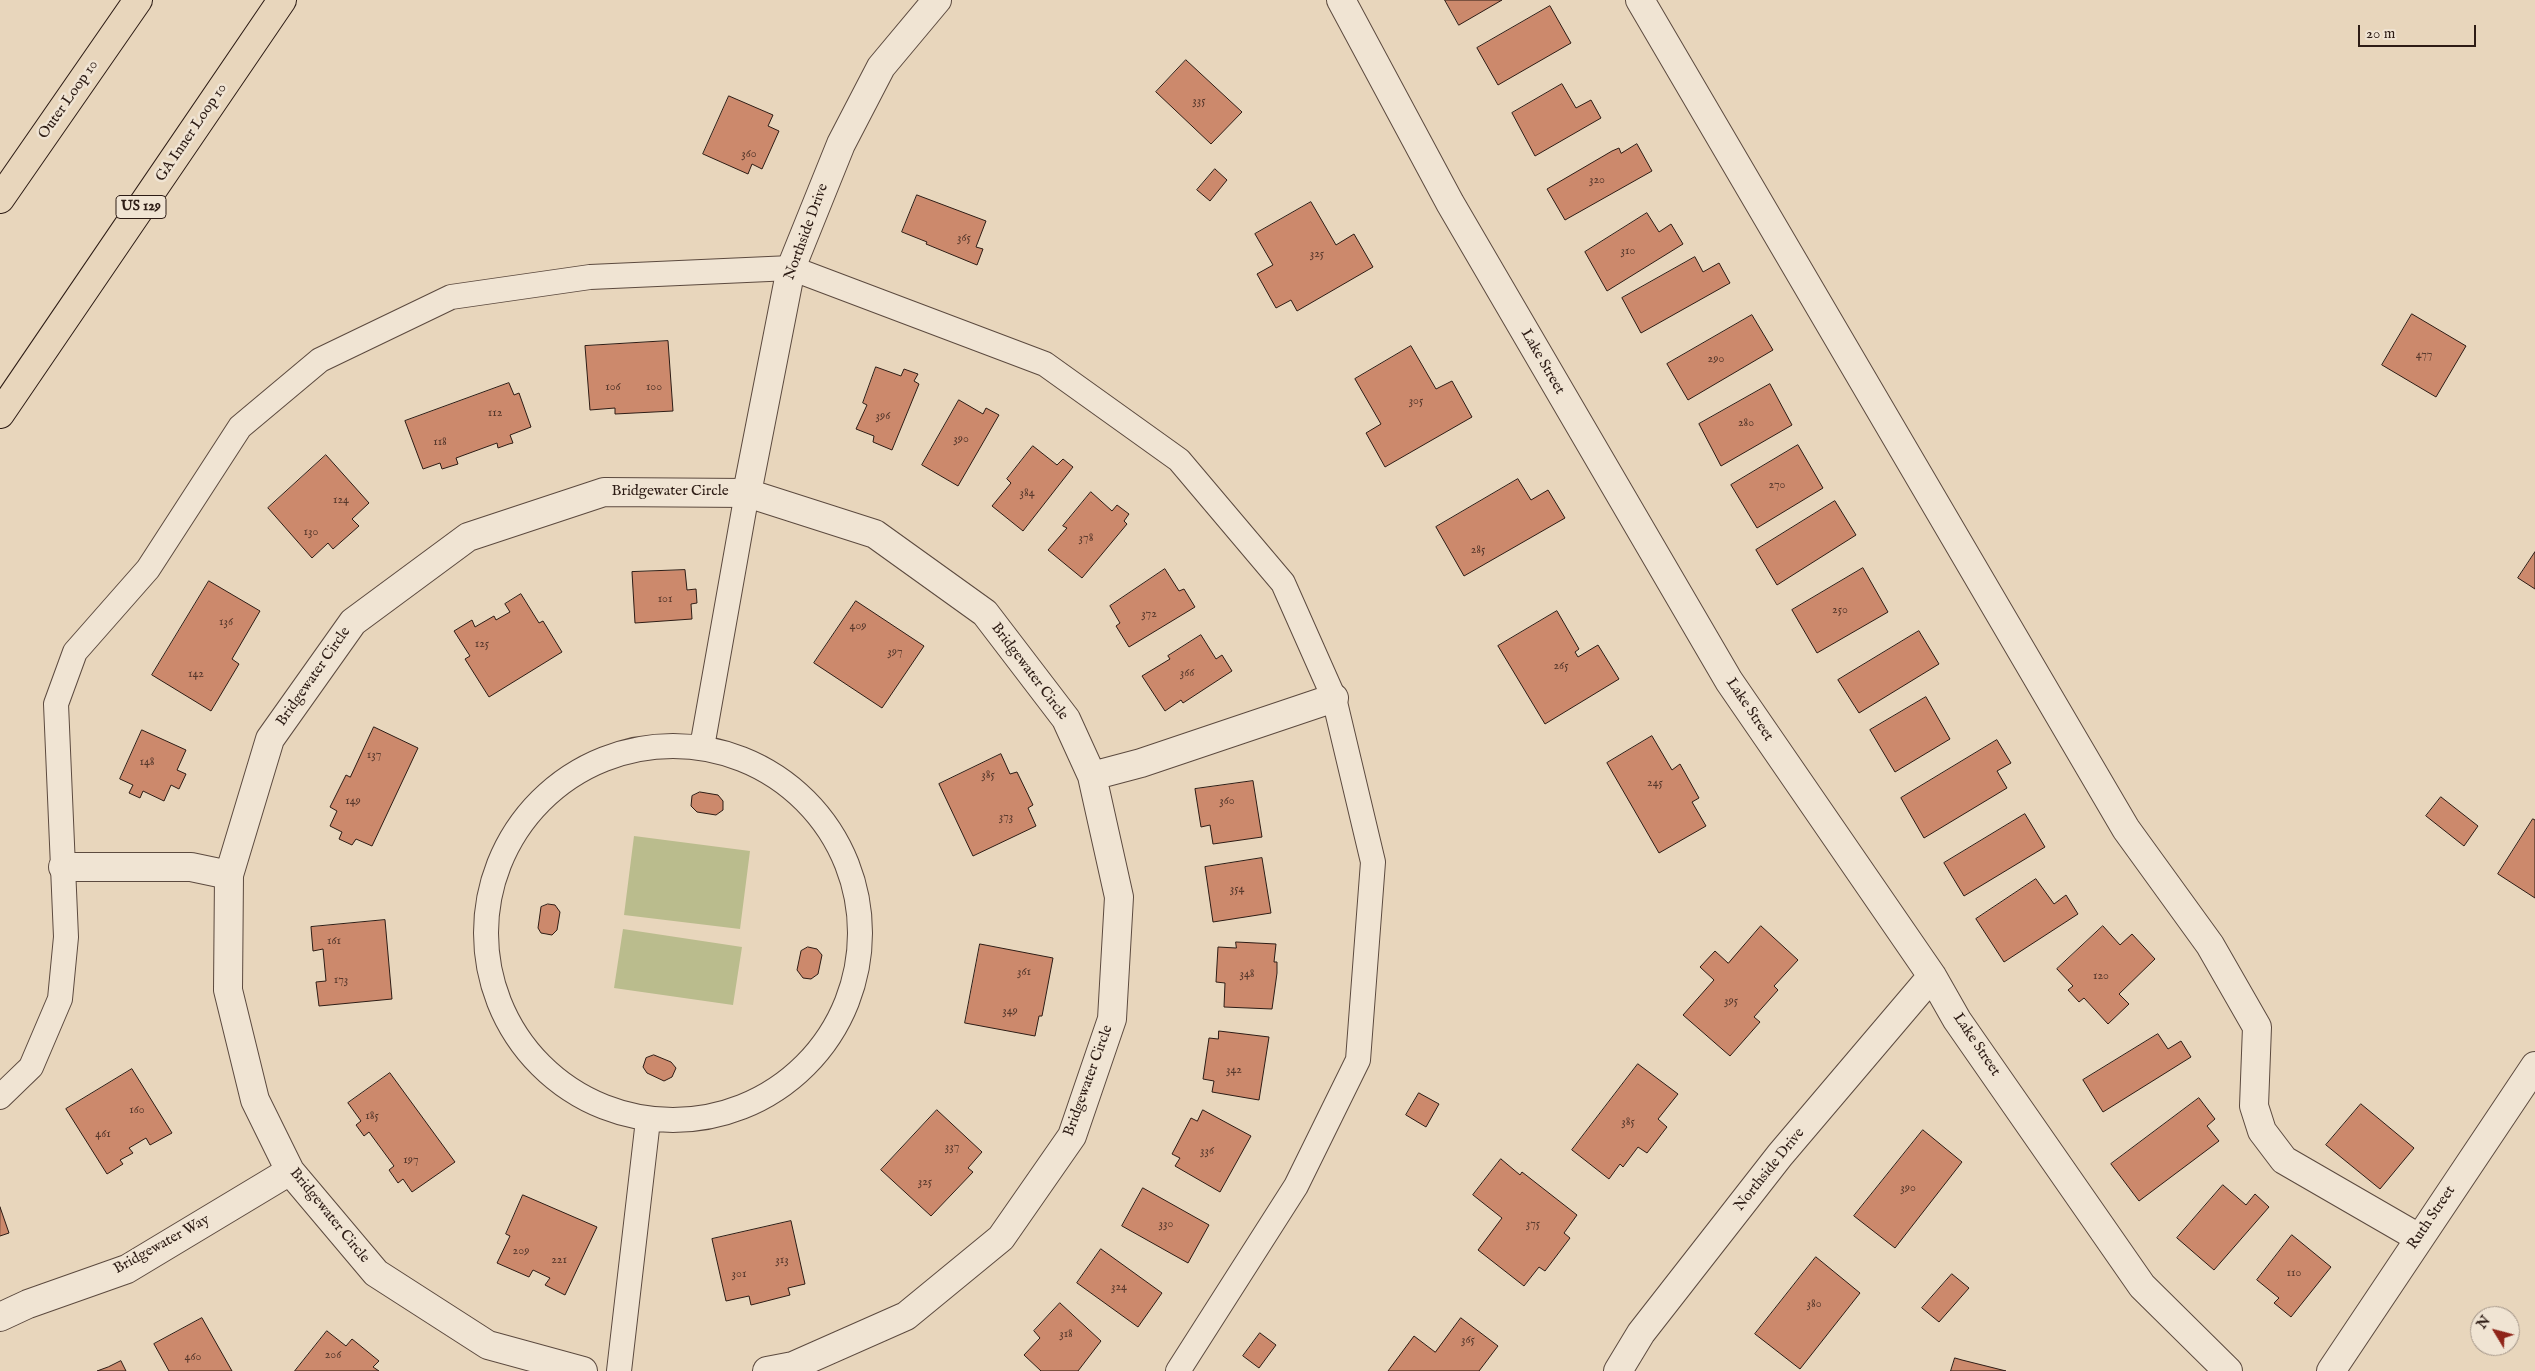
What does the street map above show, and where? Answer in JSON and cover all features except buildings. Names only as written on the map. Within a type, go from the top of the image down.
[{"type":"highway","name":"Outer Loop 10","points":[[0,199],[138,0]]},
{"type":"highway","name":"GA Inner Loop 10","points":[[0,414],[282,0]]},
{"type":"street","name":"Northside Drive","points":[[747,492],[791,268],[841,144],[881,67],[937,0]]},
{"type":"street","name":"Lake Street","points":[[1341,0],[1450,203],[1728,681],[1932,976],[1957,1020],[2142,1286],[2228,1371]]},
{"type":"street","points":[[1640,0],[2126,829],[2210,945],[2257,1027],[2254,1106],[2262,1130],[2284,1160],[2419,1238]]},
{"type":"street","name":"Bridgewater Circle","points":[[583,1371],[488,1345],[376,1273],[290,1171],[255,1100],[228,990],[229,875],[270,739],[353,622],[468,537],[604,492],[747,492],[875,534],[985,613],[1066,719],[1092,776],[1118,897],[1112,1020],[1072,1136],[1001,1238],[906,1316],[794,1369],[767,1371]]},
{"type":"street","points":[[1092,776],[1141,763],[1334,698]]},
{"type":"street","points":[[63,867],[191,867],[229,875]]},
{"type":"street","name":"Northside Drive","points":[[1618,1371],[1641,1333],[1780,1155],[1932,976]]},
{"type":"street","name":"Ruth Street","points":[[2331,1371],[2535,1066]]},
{"type":"street","name":"Bridgewater Way","points":[[0,1317],[28,1304],[128,1269],[290,1171]]},
{"type":"lane","points":[[0,1097],[31,1067],[60,999],[66,937],[56,704],[75,652],[148,570],[240,427],[320,360],[451,297],[590,277],[791,268],[1045,364],[1179,460],[1283,583],[1334,698],[1373,862],[1358,1060],[1296,1186],[1178,1371]]},
{"type":"lane","points":[[702,747],[747,492]]},
{"type":"lane","points":[[643,747],[702,747],[764,767],[815,808],[849,863],[861,927],[855,973],[852,991],[822,1049],[773,1092],[713,1117],[648,1120],[591,1103],[543,1069],[519,1038],[507,1022],[488,966],[487,907],[505,850],[539,802],[587,766],[643,747]]},
{"type":"lane","points":[[619,1371],[648,1120]]},
{"type":"green space","points":[[634,836],[750,851],[740,929],[624,915]]},
{"type":"green space","points":[[623,929],[742,947],[733,1005],[614,988]]}]
